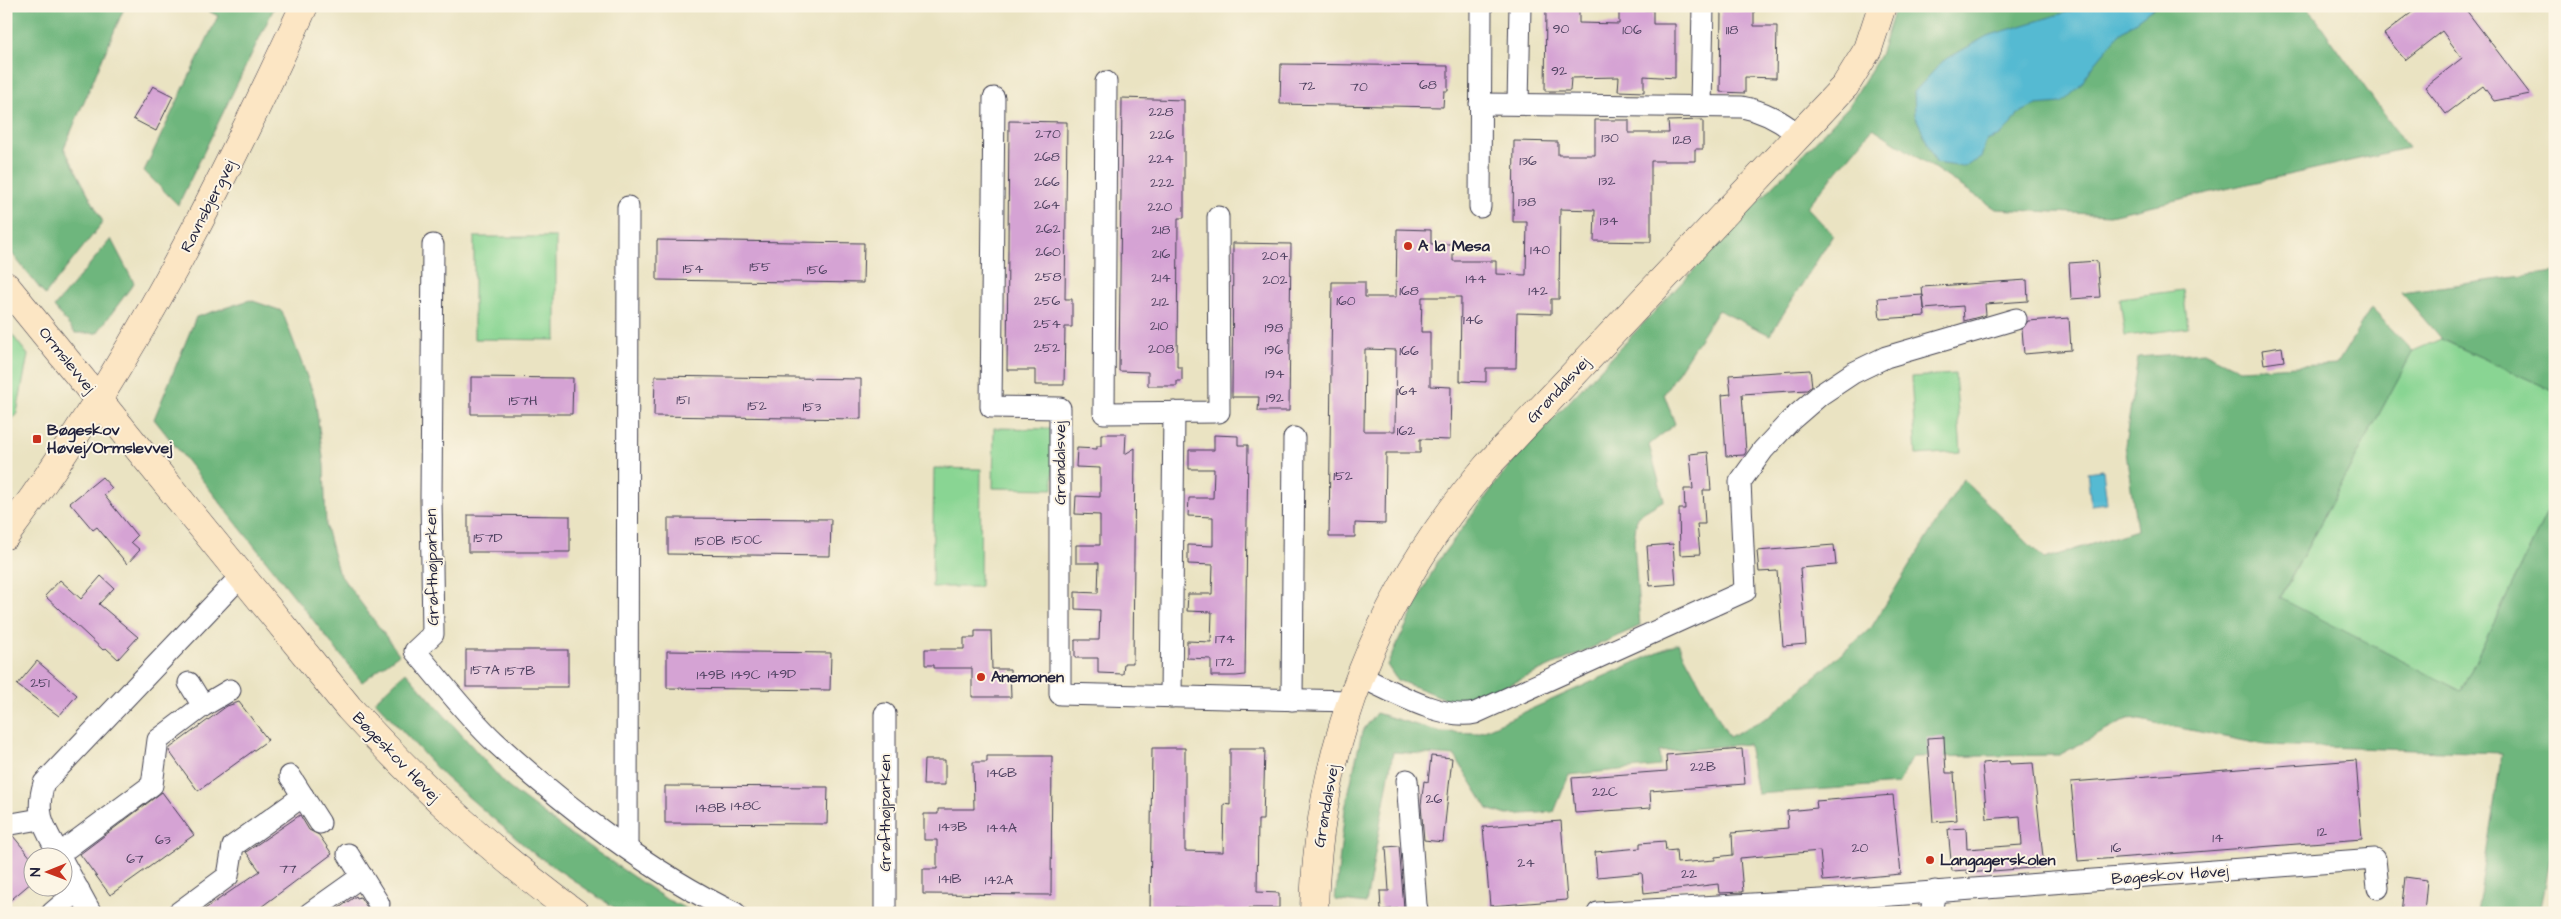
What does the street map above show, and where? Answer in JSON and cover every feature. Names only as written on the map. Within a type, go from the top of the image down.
[{"type":"street","name":"Ravnsbjergvej","points":[[99,399],[143,327],[207,209],[304,6]]},
{"type":"street","points":[[1480,207],[1481,6]]},
{"type":"street","points":[[1518,104],[1520,6]]},
{"type":"street","points":[[1701,106],[1703,6]]},
{"type":"street","name":"Grøndalsvej","points":[[1314,913],[1323,814],[1330,775],[1355,688],[1398,593],[1430,541],[1464,493],[1515,436],[1845,86],[1868,49],[1882,6]]},
{"type":"street","points":[[1106,82],[1104,412],[1219,412],[1218,217]]},
{"type":"street","name":"Grøndalsvej","points":[[994,98],[991,407],[1060,408],[1060,694],[1292,700],[1355,688],[1445,714],[1465,716],[1475,713],[1745,591],[1740,482],[1763,450],[1790,421],[1820,395],[1852,373],[1886,357],[2016,319]]},
{"type":"street","points":[[1480,104],[1701,106],[1757,110],[1798,135]]},
{"type":"street","points":[[627,847],[628,207]]},
{"type":"street","name":"Grøfthøjparken","points":[[433,245],[431,499],[433,634],[415,651],[494,742],[564,800],[627,847],[701,896],[736,913]]},
{"type":"street","name":"Ormslevvej","points":[[6,286],[99,399],[68,449],[6,535]]},
{"type":"street","name":"Bøgeskov Høvej","points":[[99,399],[349,708],[396,760],[493,851],[575,913]]},
{"type":"street","points":[[1171,697],[1174,412]]},
{"type":"street","points":[[1292,700],[1294,438]]},
{"type":"street","points":[[55,846],[40,819],[39,800],[44,783],[241,576]]},
{"type":"street","points":[[189,683],[203,706]]},
{"type":"street","points":[[72,848],[152,785],[158,740],[203,706],[230,690]]},
{"type":"street","name":"Grøfthøjparken","points":[[885,714],[885,913]]},
{"type":"street","points":[[290,776],[320,823]]},
{"type":"street","points":[[1407,780],[1418,913]]},
{"type":"street","points":[[178,913],[228,876],[234,846],[303,796]]},
{"type":"street","points":[[6,825],[40,819]]},
{"type":"street","points":[[348,854],[379,904]]},
{"type":"street","name":"Bøgeskov Høvej","points":[[1598,913],[2375,859],[2378,888]]},
{"type":"street","points":[[310,913],[362,876]]},
{"type":"street","points":[[72,877],[91,913]]},
{"type":"street","points":[[52,913],[79,890]]},
{"type":"street","points":[[1932,913],[1935,891]]},
{"type":"green space","points":[[6,6],[125,6],[64,148],[103,222],[45,295],[6,246]]},
{"type":"green space","points":[[199,6],[275,6],[178,205],[144,171],[218,16]]},
{"type":"green space","points":[[1896,6],[2307,6],[2408,148],[2110,215],[1996,209],[1873,128],[1807,207],[1833,235],[1770,335],[1718,310],[1664,394],[1675,424],[1649,445],[1664,500],[1637,516],[1634,541],[1640,626],[1482,697],[1454,702],[1397,680],[1387,665],[1437,562],[1512,462],[1849,106],[1880,55]]},
{"type":"green space","points":[[474,237],[556,237],[556,340],[474,339]]},
{"type":"green space","points":[[111,239],[134,283],[97,333],[75,333],[54,307]]},
{"type":"green space","points":[[2555,272],[2555,391],[2441,339],[2401,292]]},
{"type":"green space","points":[[2183,290],[2188,328],[2125,336],[2120,298]]},
{"type":"green space","points":[[250,300],[282,311],[315,398],[324,465],[326,527],[338,572],[399,654],[362,682],[154,419],[196,317]]},
{"type":"green space","points":[[2371,308],[2413,351],[2280,598],[2461,691],[2555,496],[2555,834],[2540,913],[2477,913],[2502,753],[2265,745],[2130,718],[2059,755],[1913,757],[1898,784],[1757,794],[1748,744],[1659,752],[1660,766],[1569,775],[1554,812],[1507,815],[1488,809],[1455,756],[1393,752],[1366,904],[1335,900],[1345,809],[1362,732],[1376,713],[1440,732],[1478,733],[1678,643],[1729,737],[1770,716],[1871,628],[1963,479],[2044,559],[2137,530],[2125,445],[2138,357],[2204,352],[2239,369],[2337,364]]},
{"type":"green space","points":[[6,327],[28,355],[17,413],[6,428]]},
{"type":"green space","points":[[2441,339],[2555,391],[2555,496],[2461,691],[2280,599],[2413,351]]},
{"type":"green space","points":[[1955,374],[1961,452],[1916,455],[1911,377]]},
{"type":"green space","points":[[994,428],[1053,429],[1053,489],[993,488]]},
{"type":"green space","points":[[934,468],[981,469],[980,587],[932,587]]},
{"type":"green space","points":[[406,672],[508,787],[566,831],[666,899],[695,913],[623,913],[532,852],[444,776],[375,701]]},
{"type":"water","points":[[2087,6],[2156,6],[2120,33],[2095,63],[2079,87],[2062,103],[2035,105],[2018,114],[2012,124],[2000,136],[1986,141],[1981,158],[1964,167],[1936,163],[1915,115],[1914,92],[1943,61],[1987,36]]},
{"type":"water","points":[[2103,470],[2107,503],[2091,505],[2087,472]]},
{"type":"building","points":[[2420,6],[2463,6],[2530,94],[2494,101],[2483,86],[2446,114],[2425,87],[2462,58],[2442,31],[2405,60],[2384,34]]},
{"type":"building","points":[[1546,9],[1579,9],[1579,23],[1619,24],[1619,9],[1653,10],[1653,24],[1675,24],[1675,78],[1644,76],[1644,92],[1618,91],[1619,77],[1571,78],[1570,91],[1545,91]]},
{"type":"building","points":[[1721,11],[1754,11],[1754,26],[1777,26],[1776,78],[1745,77],[1745,93],[1720,92]]},
{"type":"building","points":[[1281,64],[1448,66],[1448,91],[1444,91],[1443,107],[1280,104]]},
{"type":"building","points":[[153,86],[173,96],[156,131],[133,119]]},
{"type":"building","points":[[1122,98],[1184,100],[1184,218],[1178,218],[1177,367],[1182,367],[1182,381],[1177,381],[1177,386],[1148,386],[1148,372],[1119,371]]},
{"type":"building","points":[[1595,120],[1629,120],[1629,133],[1669,133],[1668,121],[1703,120],[1703,149],[1695,149],[1695,161],[1651,161],[1651,242],[1594,241],[1595,210],[1560,209],[1559,299],[1551,299],[1551,314],[1517,313],[1516,368],[1486,368],[1486,382],[1460,381],[1461,297],[1422,297],[1421,332],[1430,332],[1430,386],[1451,387],[1450,440],[1420,439],[1420,453],[1386,453],[1385,524],[1355,523],[1355,537],[1329,537],[1332,282],[1365,282],[1365,297],[1396,297],[1397,229],[1431,230],[1431,244],[1453,244],[1453,261],[1496,261],[1496,274],[1526,275],[1527,222],[1513,222],[1514,141],[1558,142],[1558,155],[1595,155]],"holes":[[[1365,349],[1396,350],[1395,431],[1364,431]]]},
{"type":"building","points":[[1009,121],[1067,122],[1065,299],[1072,299],[1072,327],[1065,327],[1064,385],[1035,385],[1035,370],[1007,370]]},
{"type":"building","points":[[657,240],[864,243],[863,283],[657,280]]},
{"type":"building","points":[[1233,243],[1291,244],[1289,411],[1258,411],[1259,397],[1232,397]]},
{"type":"building","points":[[2097,261],[2100,297],[2071,299],[2069,263]]},
{"type":"building","points":[[2027,280],[2028,301],[1985,304],[1986,315],[1964,321],[1963,306],[1924,309],[1922,287]]},
{"type":"building","points":[[1923,295],[1925,316],[1880,319],[1878,298]]},
{"type":"building","points":[[2069,318],[2071,350],[2024,354],[2022,329],[2028,321]]},
{"type":"building","points":[[2282,347],[2284,361],[2264,364],[2262,350]]},
{"type":"building","points":[[1810,370],[1812,386],[1807,390],[1742,394],[1746,452],[1744,455],[1726,456],[1722,395],[1731,394],[1729,375]]},
{"type":"building","points":[[655,376],[861,379],[861,419],[654,416]]},
{"type":"building","points":[[471,377],[573,378],[572,414],[471,414]]},
{"type":"building","points":[[1101,434],[1126,434],[1125,454],[1135,448],[1133,663],[1124,663],[1123,674],[1098,673],[1098,658],[1075,658],[1075,640],[1099,640],[1100,610],[1075,609],[1075,592],[1098,593],[1099,563],[1076,563],[1076,545],[1100,545],[1100,515],[1075,514],[1076,496],[1100,497],[1100,468],[1076,467],[1077,448],[1097,449],[1097,446],[1101,446]]},
{"type":"building","points":[[1214,435],[1238,436],[1238,445],[1248,445],[1245,675],[1236,676],[1211,676],[1211,659],[1187,658],[1187,641],[1211,642],[1212,612],[1187,611],[1188,594],[1212,594],[1213,565],[1188,564],[1188,545],[1213,546],[1213,517],[1188,516],[1189,498],[1213,498],[1214,469],[1189,469],[1189,450],[1214,450]]},
{"type":"building","points":[[1708,452],[1711,490],[1703,490],[1705,524],[1697,524],[1700,554],[1680,555],[1679,509],[1685,509],[1684,489],[1693,489],[1690,454]]},
{"type":"building","points":[[102,477],[112,488],[104,495],[137,536],[131,542],[140,550],[127,564],[97,527],[93,530],[70,503]]},
{"type":"building","points":[[468,515],[570,516],[570,552],[468,552]]},
{"type":"building","points":[[668,518],[831,519],[830,556],[668,554]]},
{"type":"building","points":[[1673,544],[1676,584],[1650,586],[1647,546]]},
{"type":"building","points":[[1834,545],[1836,565],[1800,568],[1806,644],[1783,646],[1777,571],[1759,572],[1757,551]]},
{"type":"building","points":[[101,576],[114,588],[99,604],[138,637],[118,659],[106,648],[103,650],[45,596],[60,580],[81,599]]},
{"type":"building","points":[[975,631],[991,631],[992,669],[1010,669],[1011,697],[972,697],[972,668],[934,668],[934,665],[925,665],[925,649],[964,649],[964,638],[975,638]]},
{"type":"building","points":[[466,650],[568,650],[568,687],[466,687]]},
{"type":"building","points":[[667,651],[831,653],[830,690],[667,688]]},
{"type":"building","points":[[37,661],[77,695],[59,716],[17,685]]},
{"type":"building","points":[[239,702],[268,740],[198,791],[169,751],[170,748],[227,706]]},
{"type":"building","points":[[1944,737],[1946,773],[1954,773],[1957,820],[1933,822],[1927,738]]},
{"type":"building","points":[[1152,748],[1185,748],[1185,851],[1223,852],[1224,804],[1230,805],[1230,749],[1265,749],[1263,820],[1258,820],[1257,892],[1279,893],[1279,908],[1249,908],[1249,913],[1223,913],[1223,909],[1176,907],[1175,913],[1150,913]]},
{"type":"building","points":[[1742,749],[1745,784],[1650,791],[1651,808],[1575,813],[1572,778],[1667,771],[1666,755]]},
{"type":"building","points":[[987,756],[1052,756],[1051,895],[923,894],[923,869],[937,869],[937,840],[924,840],[924,814],[938,814],[938,809],[974,809],[973,762],[987,762]]},
{"type":"building","points":[[1431,756],[1452,758],[1443,842],[1424,840],[1421,805],[1424,781],[1428,782]]},
{"type":"building","points":[[924,760],[945,760],[945,785],[923,785]]},
{"type":"building","points":[[2356,760],[2362,839],[2078,861],[2071,782]]},
{"type":"building","points":[[2009,761],[2010,764],[2033,763],[2044,867],[1967,873],[1967,870],[1952,871],[1948,829],[1966,828],[1967,849],[2022,845],[2020,816],[1987,819],[1982,763]]},
{"type":"building","points":[[665,786],[828,787],[827,824],[665,823]]},
{"type":"building","points":[[162,792],[194,835],[110,895],[80,854]]},
{"type":"building","points":[[1893,795],[1901,874],[1823,881],[1820,851],[1740,858],[1743,892],[1719,893],[1718,884],[1644,893],[1642,873],[1597,877],[1595,852],[1640,848],[1640,843],[1665,841],[1666,851],[1676,850],[1677,863],[1715,860],[1715,857],[1733,855],[1732,833],[1788,828],[1787,811],[1817,808],[1816,801]]},
{"type":"building","points":[[300,815],[309,830],[319,835],[332,854],[253,913],[199,913],[260,871],[246,852]]},
{"type":"building","points":[[1561,821],[1567,900],[1490,906],[1483,827]]},
{"type":"building","points":[[13,836],[22,847],[22,890],[6,904],[6,837]]},
{"type":"building","points":[[1399,846],[1404,908],[1381,910],[1380,891],[1389,891],[1386,847]]},
{"type":"building","points":[[2405,877],[2427,880],[2424,913],[2401,913]]},
{"type":"building","points":[[356,896],[357,898],[360,897],[371,913],[332,913]]},
{"type":"place","name":"A la Mesa","points":[[1408,246]]},
{"type":"place","name":"Bøgeskov Høvej/Ormslevvej","points":[[37,439]]},
{"type":"place","name":"Anemonen","points":[[981,677]]},
{"type":"place","name":"Langagerskolen","points":[[1930,860]]}]
